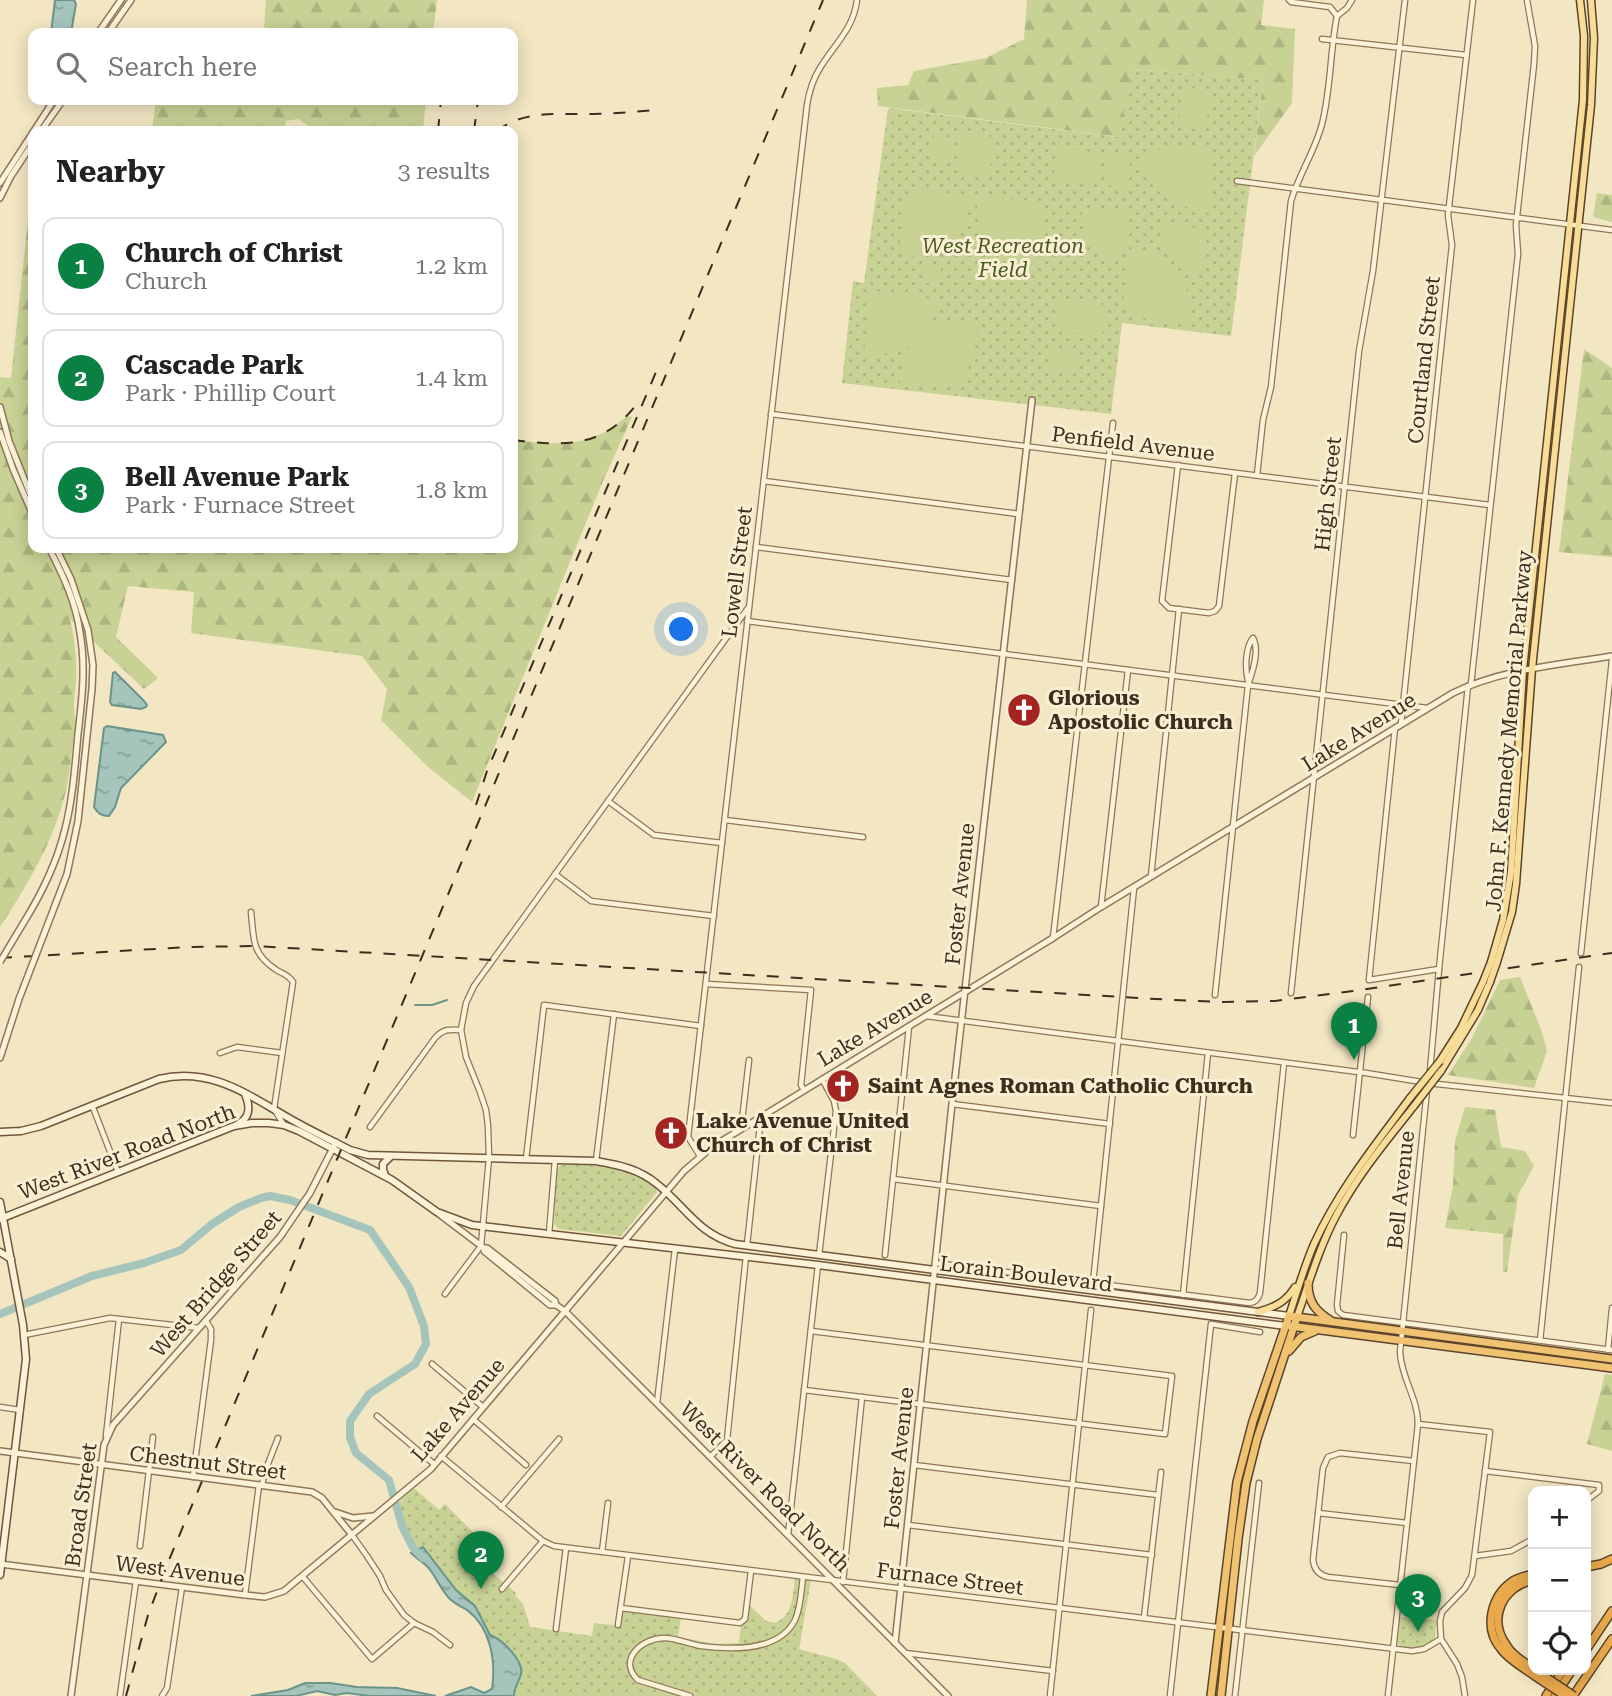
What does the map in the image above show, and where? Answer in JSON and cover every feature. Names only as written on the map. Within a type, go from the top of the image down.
[{"type":"highway","points":[[1308,1283],[1313,1306],[1334,1322]]},
{"type":"highway","name":"Lorain Boulevard","points":[[1293,1317],[1612,1359]]},
{"type":"highway","name":"John F. Kennedy Memorial Parkway","points":[[1211,1696],[1237,1482],[1251,1430],[1293,1317]]},
{"type":"highway","name":"Lorain Boulevard","points":[[1290,1326],[1326,1330],[1402,1331],[1612,1368]]},
{"type":"highway","name":"John F. Kennedy Memorial Parkway","points":[[1220,1696],[1241,1508],[1257,1439],[1284,1357],[1290,1326]]},
{"type":"highway","points":[[1284,1357],[1301,1337],[1326,1330]]},
{"type":"highway","points":[[1591,1566],[1612,1559]]},
{"type":"highway","points":[[1528,1575],[1516,1579],[1504,1589],[1494,1605],[1491,1626],[1500,1649],[1528,1667]]},
{"type":"highway","points":[[1528,1582],[1507,1594],[1500,1609],[1498,1626],[1508,1648],[1528,1665]]},
{"type":"highway","points":[[1591,1642],[1612,1611]]},
{"type":"highway","points":[[1541,1675],[1574,1696],[1612,1639]]},
{"type":"highway","points":[[1540,1675],[1564,1696]]},
{"type":"highway","points":[[1546,1696],[1560,1675]]},
{"type":"highway","points":[[1555,1696],[1569,1675]]},
{"type":"main road","name":"John F. Kennedy Memorial Parkway","points":[[1494,962],[1511,872],[1523,671],[1583,100],[1583,24],[1580,0]]},
{"type":"main road","name":"John F. Kennedy Memorial Parkway","points":[[1293,1317],[1322,1245],[1344,1201],[1382,1146],[1441,1071],[1478,1010],[1511,912],[1516,884],[1532,669],[1594,67],[1591,0]]},
{"type":"main road","name":"John F. Kennedy Memorial Parkway","points":[[1293,1317],[1303,1273],[1320,1231],[1342,1192],[1440,1061],[1487,982]]},
{"type":"main road","points":[[0,1132],[32,1129],[149,1083],[176,1076],[194,1076],[227,1084],[334,1145],[359,1153],[596,1161],[639,1172],[667,1192]]},
{"type":"main road","points":[[234,1126],[245,1119],[248,1113],[249,1105],[245,1094]]},
{"type":"main road","name":"West River Road North","points":[[2,1218],[234,1126],[259,1122],[284,1125],[334,1145],[403,1187],[437,1212]]},
{"type":"main road","points":[[385,1176],[383,1164],[391,1156]]},
{"type":"main road","name":"Lorain Boulevard","points":[[667,1192],[710,1233],[725,1241],[747,1246],[934,1266],[1293,1317]]},
{"type":"main road","points":[[0,1202],[26,1359],[0,1575]]},
{"type":"main road","name":"Lorain Boulevard","points":[[437,1212],[462,1222],[482,1226],[933,1279],[1290,1326]]},
{"type":"main road","points":[[0,1252],[11,1259]]},
{"type":"main road","points":[[1258,1312],[1276,1306],[1290,1295],[1303,1273]]},
{"type":"street","points":[[101,28],[121,0]]},
{"type":"street","points":[[111,28],[131,0]]},
{"type":"street","name":"Lowell Street","points":[[700,1156],[688,1137],[808,97],[820,69],[850,25],[857,0]]},
{"type":"street","points":[[1289,0],[1330,7],[1337,16]]},
{"type":"street","points":[[1257,475],[1263,420],[1271,387],[1289,214],[1295,189],[1322,124],[1337,16],[1352,0]]},
{"type":"street","name":"High Street","points":[[1292,993],[1360,340],[1373,271],[1405,0]]},
{"type":"street","name":"Courtland Street","points":[[1439,969],[1368,980],[1398,726],[1403,705],[1452,245],[1448,209],[1472,0]]},
{"type":"street","name":"Bell Avenue","points":[[1388,1696],[1418,1424],[1415,1400],[1406,1382],[1400,1352],[1439,969],[1518,254],[1517,218],[1535,46],[1527,0]]},
{"type":"street","points":[[1322,39],[1466,55]]},
{"type":"street","points":[[37,126],[51,105]]},
{"type":"street","points":[[44,126],[59,105]]},
{"type":"street","points":[[0,183],[28,140]]},
{"type":"street","points":[[0,198],[28,150]]},
{"type":"street","points":[[1237,181],[1612,230]]},
{"type":"street","name":"Foster Avenue","points":[[895,1643],[964,992],[1032,400]]},
{"type":"street","points":[[0,407],[9,441],[28,488]]},
{"type":"street","name":"Penfield Avenue","points":[[771,414],[1490,505]]},
{"type":"street","points":[[1053,938],[1113,423]]},
{"type":"street","points":[[0,432],[28,504]]},
{"type":"street","points":[[1178,466],[1162,598],[1166,606],[1209,613],[1219,606],[1235,473]]},
{"type":"street","points":[[764,481],[1019,514]]},
{"type":"street","points":[[756,547],[1012,580]]},
{"type":"street","points":[[0,961],[46,883],[65,829],[83,692],[84,664],[80,633],[70,591],[51,553]]},
{"type":"street","points":[[0,1058],[19,999],[67,874],[78,821],[93,665],[88,630],[71,579],[58,553]]},
{"type":"street","points":[[445,1294],[482,1247],[489,1158],[485,1110],[466,1057],[461,1030],[466,1003],[474,986],[749,607]]},
{"type":"street","points":[[1150,878],[1179,609]]},
{"type":"street","points":[[747,621],[1427,708]]},
{"type":"street","points":[[1215,995],[1248,683],[1249,642],[1253,638],[1256,644],[1252,675],[1248,683]]},
{"type":"street","points":[[1581,953],[1612,658]]},
{"type":"street","name":"Lake Avenue","points":[[274,1595],[303,1577],[388,1506],[442,1456],[700,1156],[1427,708],[1490,677],[1612,658]]},
{"type":"street","points":[[1101,907],[1128,670]]},
{"type":"street","points":[[608,801],[654,835],[722,843]]},
{"type":"street","points":[[725,820],[863,837]]},
{"type":"street","points":[[555,874],[592,901],[714,915]]},
{"type":"street","points":[[1093,1283],[1134,888]]},
{"type":"street","points":[[251,912],[257,952],[268,964],[288,975],[293,982],[274,1109],[284,1125]]},
{"type":"street","points":[[1539,1341],[1579,967]]},
{"type":"street","points":[[706,984],[811,990],[801,1085],[804,1090]]},
{"type":"street","points":[[1353,1135],[1368,997]]},
{"type":"street","points":[[526,1159],[544,1005],[701,1026]]},
{"type":"street","points":[[596,1161],[614,1014]]},
{"type":"street","points":[[926,1016],[1428,1083],[1612,1103]]},
{"type":"street","points":[[885,1255],[909,1026]]},
{"type":"street","points":[[370,1127],[435,1038],[448,1029],[461,1030]]},
{"type":"street","points":[[220,1053],[237,1047],[282,1053]]},
{"type":"street","points":[[1208,1053],[1183,1295],[1250,1303],[1259,1297],[1284,1063]]},
{"type":"street","points":[[741,1129],[749,1060]]},
{"type":"street","points":[[819,1255],[836,1108],[822,1079]]},
{"type":"street","points":[[952,1104],[1110,1124]]},
{"type":"street","points":[[92,1105],[118,1172]]},
{"type":"street","points":[[747,1246],[761,1116]]},
{"type":"street","name":"West Bridge Street","points":[[106,1437],[113,1425],[274,1245],[310,1193],[334,1145]]},
{"type":"street","points":[[549,1234],[555,1160]]},
{"type":"street","points":[[893,1179],[1101,1206]]},
{"type":"street","name":"West River Road North","points":[[437,1212],[482,1247],[531,1291],[550,1305],[556,1305],[565,1311],[947,1696]]},
{"type":"street","name":"Lorain Boulevard","points":[[1344,1235],[1337,1305],[1338,1311],[1343,1315],[1402,1331],[1539,1341],[1610,1350]]},
{"type":"street","points":[[657,1404],[675,1248]]},
{"type":"street","points":[[710,1457],[727,1440],[746,1256]]},
{"type":"street","points":[[788,1536],[818,1265]]},
{"type":"street","name":"Lorain Boulevard","points":[[934,1266],[1183,1295]]},
{"type":"street","points":[[1610,1350],[1612,1308]]},
{"type":"street","points":[[1050,1696],[1091,1310]]},
{"type":"street","points":[[24,1335],[107,1318],[200,1328]]},
{"type":"street","name":"Broad Street","points":[[72,1696],[119,1319]]},
{"type":"street","points":[[193,1477],[211,1340],[211,1329],[206,1321]]},
{"type":"street","points":[[1170,1696],[1211,1324],[1260,1332]]},
{"type":"street","points":[[804,1390],[1165,1434],[1172,1376],[811,1331]]},
{"type":"street","points":[[432,1364],[483,1407]]},
{"type":"street","points":[[843,1582],[862,1397]]},
{"type":"street","points":[[0,1407],[21,1410]]},
{"type":"street","points":[[377,1416],[434,1464]]},
{"type":"street","points":[[473,1419],[526,1465]]},
{"type":"street","points":[[1418,1424],[1490,1432],[1472,1575],[1460,1594],[1448,1604],[1440,1621],[1441,1639],[1457,1664],[1465,1696]]},
{"type":"street","points":[[140,1546],[153,1437]]},
{"type":"street","points":[[244,1595],[260,1485],[278,1438]]},
{"type":"street","points":[[501,1507],[559,1439]]},
{"type":"street","name":"Chestnut Street","points":[[0,1451],[312,1492],[322,1498],[352,1535]]},
{"type":"street","points":[[1400,1585],[1328,1577],[1318,1572],[1313,1560],[1323,1468],[1332,1455],[1340,1453],[1414,1461]]},
{"type":"street","name":"Furnace Street","points":[[442,1456],[551,1546],[1393,1649],[1418,1651],[1441,1639]]},
{"type":"street","points":[[914,1465],[1158,1494]]},
{"type":"street","points":[[1485,1471],[1600,1485],[1599,1491],[1591,1497]]},
{"type":"street","points":[[1144,1619],[1161,1472]]},
{"type":"street","points":[[1235,1696],[1259,1483]]},
{"type":"street","points":[[602,1552],[608,1503]]},
{"type":"street","points":[[332,1511],[353,1518],[376,1515]]},
{"type":"street","points":[[1318,1513],[1407,1523]]},
{"type":"street","points":[[908,1525],[1152,1555]]},
{"type":"street","points":[[352,1535],[404,1615],[450,1645]]},
{"type":"street","points":[[502,1589],[543,1541]]},
{"type":"street","points":[[1475,1556],[1511,1551],[1528,1542]]},
{"type":"street","points":[[556,1629],[566,1548]]},
{"type":"street","points":[[618,1625],[628,1556]]},
{"type":"street","name":"West Avenue","points":[[1,1564],[244,1595],[274,1595]]},
{"type":"street","points":[[621,1608],[740,1623],[745,1619],[751,1571]]},
{"type":"street","points":[[303,1577],[372,1659],[414,1623]]},
{"type":"street","points":[[690,1696],[636,1678],[631,1672],[630,1663],[636,1650],[652,1640],[664,1638],[713,1647],[747,1647],[771,1642],[787,1632],[796,1617],[803,1577]]},
{"type":"street","points":[[120,1696],[136,1581]]},
{"type":"street","points":[[162,1696],[167,1688],[181,1587]]},
{"type":"street","points":[[905,1653],[1053,1671]]},
{"type":"green space","points":[[266,0],[437,0],[434,28],[264,27]]},
{"type":"green space","points":[[1027,0],[1264,0],[1261,25],[1295,29],[1292,103],[1254,156],[1263,80],[1133,69],[1118,137],[878,106],[877,88],[908,85],[914,71],[986,58],[1024,39]]},
{"type":"green space","name":"West Recreation Field","points":[[1133,69],[1263,80],[1231,336],[1122,323],[1111,414],[842,383],[853,281],[864,283],[888,108],[1117,137]]},
{"type":"green space","points":[[1182,87],[1210,89],[1206,130],[1178,127]]},
{"type":"green space","points":[[155,105],[426,105],[423,126],[308,126],[298,119],[286,121],[285,126],[153,126]]},
{"type":"green space","points":[[962,133],[994,137],[989,176],[957,172]]},
{"type":"green space","points":[[934,135],[955,138],[952,162],[931,160]]},
{"type":"green space","points":[[1204,144],[1211,151],[1210,213],[1181,205],[1157,190],[1145,171],[1141,152]]},
{"type":"green space","points":[[1057,148],[1101,153],[1097,184],[1054,179]]},
{"type":"green space","points":[[1107,154],[1131,157],[1128,187],[1104,185]]},
{"type":"green space","points":[[912,189],[972,196],[965,225],[944,248],[918,257],[899,254],[904,197]]},
{"type":"green space","points":[[1597,193],[1612,195],[1612,222],[1593,217]]},
{"type":"green space","points":[[977,197],[1039,201],[1046,209],[1036,275],[1018,271],[1003,261],[984,242],[978,222]]},
{"type":"green space","points":[[1082,210],[1122,210],[1129,217],[1124,251],[1115,258],[1093,247],[1085,235]]},
{"type":"green space","points":[[28,221],[28,553],[518,553],[518,440],[573,442],[600,434],[627,416],[632,417],[603,481],[472,802],[428,767],[381,720],[387,689],[362,656],[191,633],[194,592],[128,586],[116,637],[158,678],[144,689],[70,619],[76,658],[76,721],[68,781],[50,839],[0,927],[0,377],[11,378]]},
{"type":"green space","points":[[1161,223],[1200,229],[1207,237],[1200,276],[1188,274],[1164,249],[1160,235]]},
{"type":"green space","points":[[1132,246],[1160,257],[1179,272],[1188,297],[1188,325],[1129,316],[1122,306]]},
{"type":"green space","points":[[926,264],[941,265],[940,284],[924,283]]},
{"type":"green space","points":[[875,291],[937,300],[931,326],[952,320],[980,322],[966,378],[961,384],[899,382],[901,367],[911,345],[888,353],[864,355],[870,294]]},
{"type":"green space","points":[[1060,300],[1106,305],[1102,336],[1056,331]]},
{"type":"green space","points":[[1053,349],[1078,353],[1075,372],[1050,368]]},
{"type":"green space","points":[[1584,349],[1612,368],[1612,557],[1559,552]]},
{"type":"green space","points":[[1520,977],[1547,1051],[1534,1088],[1448,1075],[1472,1038],[1500,980]]},
{"type":"green space","points":[[1465,1107],[1495,1110],[1501,1147],[1525,1151],[1534,1166],[1518,1195],[1507,1272],[1503,1272],[1503,1234],[1445,1228],[1453,1185],[1455,1141]]},
{"type":"green space","points":[[561,1165],[600,1166],[628,1171],[650,1182],[657,1192],[621,1236],[559,1229],[554,1224],[557,1169]]},
{"type":"green space","points":[[1605,1374],[1612,1375],[1612,1451],[1587,1444]]},
{"type":"green space","points":[[414,1488],[439,1510],[445,1504],[493,1552],[483,1562],[516,1593],[523,1604],[530,1627],[592,1636],[594,1623],[620,1626],[625,1611],[681,1617],[678,1637],[715,1644],[739,1643],[748,1604],[766,1621],[775,1623],[789,1610],[795,1578],[811,1580],[799,1649],[845,1663],[877,1696],[503,1696],[501,1653],[471,1609],[413,1548],[402,1526],[396,1505]]},
{"type":"green space","points":[[1400,1617],[1437,1620],[1435,1638],[1420,1647],[1401,1648],[1397,1642]]},
{"type":"water","points":[[55,0],[74,0],[76,4],[72,28],[52,28]]},
{"type":"water","points":[[115,672],[144,701],[146,707],[141,709],[112,705],[110,702]]},
{"type":"water","points":[[107,726],[163,735],[166,742],[121,788],[115,807],[109,816],[104,816],[94,807],[104,728]]},
{"type":"water","points":[[423,1547],[456,1590],[475,1606],[490,1635],[516,1657],[521,1674],[514,1696],[445,1696],[471,1687],[484,1693],[492,1689],[492,1656],[487,1636],[475,1617],[449,1598],[429,1568],[411,1553]]},
{"type":"water","points":[[305,1683],[397,1688],[436,1696],[369,1696],[347,1693],[335,1695],[317,1691],[296,1696],[251,1696],[288,1690]]},
{"type":"waterway","points":[[415,1005],[432,1005],[447,1000]]},
{"type":"waterway","points":[[0,1314],[92,1276],[144,1263],[181,1250],[212,1224],[239,1207],[261,1198],[270,1196],[290,1200],[370,1230],[409,1287],[424,1326],[426,1344],[415,1364],[369,1394],[350,1421],[350,1437],[356,1453],[389,1480],[402,1526],[413,1548],[423,1558]]},
{"type":"railway","points":[[126,1696],[148,1615],[169,1560],[823,0]]},
{"type":"railway","points":[[438,126],[441,105]]},
{"type":"railway","points":[[475,126],[477,105]]},
{"type":"railway","points":[[505,126],[531,116],[659,110]]},
{"type":"railway","points":[[476,805],[487,771],[656,372]]},
{"type":"railway","points":[[518,440],[565,443],[595,437],[609,430],[636,405]]},
{"type":"railway","points":[[0,958],[188,947],[255,946],[1224,1002],[1275,1001],[1612,953]]},
{"type":"place","name":"Glorious Apostolic Church","points":[[1024,710]]},
{"type":"place","name":"Church of Christ","points":[[1354,1060]]},
{"type":"place","name":"Saint Agnes Roman Catholic Church","points":[[843,1086]]},
{"type":"place","name":"Lake Avenue United Church of Christ","points":[[671,1133]]},
{"type":"place","name":"Cascade Park","points":[[481,1589]]},
{"type":"place","name":"Bell Avenue Park","points":[[1418,1632]]}]
